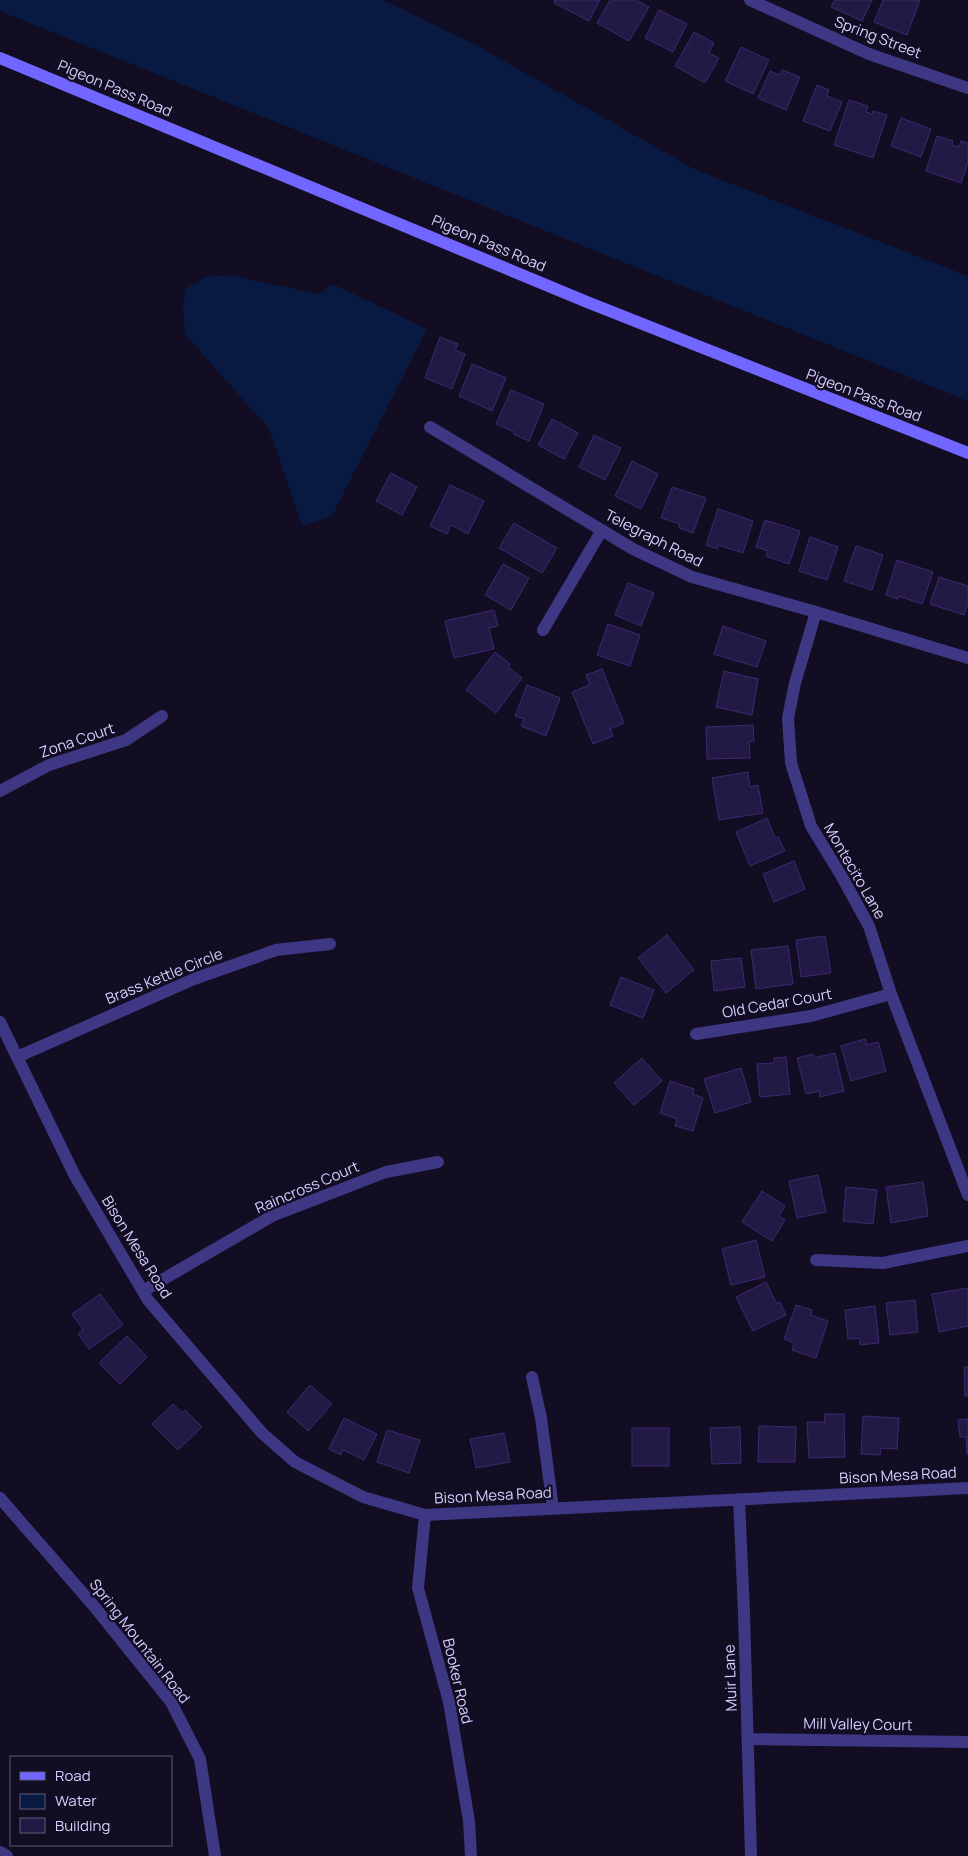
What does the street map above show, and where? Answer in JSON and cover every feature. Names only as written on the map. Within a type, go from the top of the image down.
[{"type":"street","name":"Spring Street","points":[[750,0],[869,54],[968,88]]},
{"type":"street","name":"Pigeon Pass Road","points":[[0,58],[587,302],[968,453]]},
{"type":"street","name":"Telegraph Road","points":[[430,428],[633,549],[692,578],[816,612],[968,658]]},
{"type":"street","points":[[542,630],[602,530]]},
{"type":"street","name":"Montecito Lane","points":[[816,612],[795,683],[788,718],[791,763],[810,826],[842,877],[869,926],[892,994],[968,1195]]},
{"type":"street","name":"Zona Court","points":[[0,790],[49,765],[126,740],[162,716]]},
{"type":"street","name":"Brass Kettle Circle","points":[[17,1057],[194,979],[276,950],[330,944]]},
{"type":"street","name":"Old Cedar Court","points":[[696,1034],[811,1016],[892,994]]},
{"type":"street","name":"Bison Mesa Road","points":[[0,1022],[75,1176],[148,1300],[262,1433],[295,1462],[363,1497],[425,1514],[968,1488]]},
{"type":"street","name":"Raincross Court","points":[[143,1291],[272,1216],[386,1172],[438,1162]]},
{"type":"street","points":[[816,1260],[883,1263],[968,1246]]},
{"type":"street","points":[[532,1377],[541,1418],[553,1508]]},
{"type":"street","name":"Spring Mountain Road","points":[[0,1498],[93,1605],[171,1702],[200,1759],[215,1856]]},
{"type":"street","name":"Muir Lane","points":[[739,1499],[751,1856]]},
{"type":"street","name":"Booker Road","points":[[425,1514],[418,1588],[449,1702],[468,1821],[471,1856]]},
{"type":"street","name":"Mill Valley Court","points":[[748,1739],[968,1742]]},
{"type":"street","points":[[0,1852],[7,1856]]},
{"type":"water","points":[[0,0],[383,0],[476,45],[696,170],[968,276],[968,401],[0,11]]},
{"type":"water","points":[[228,275],[319,294],[333,284],[427,329],[332,516],[302,526],[269,429],[185,334],[183,311],[185,289],[206,277]]},
{"type":"building","points":[[555,0],[600,0],[589,21],[554,3]]},
{"type":"building","points":[[610,0],[636,0],[649,7],[629,41],[597,23]]},
{"type":"building","points":[[835,0],[872,0],[862,21],[831,7]]},
{"type":"building","points":[[883,0],[920,0],[907,35],[874,22]]},
{"type":"building","points":[[659,10],[687,24],[673,52],[645,38]]},
{"type":"building","points":[[694,32],[714,43],[709,53],[719,58],[705,83],[675,66]]},
{"type":"building","points":[[741,47],[769,60],[753,94],[725,81]]},
{"type":"building","points":[[782,70],[800,77],[786,110],[758,98],[770,71],[779,75]]},
{"type":"building","points":[[817,85],[829,90],[827,96],[842,102],[830,131],[803,121]]},
{"type":"building","points":[[849,100],[868,106],[866,112],[872,114],[873,111],[887,115],[873,158],[834,145]]},
{"type":"building","points":[[901,118],[931,129],[921,157],[891,146]]},
{"type":"building","points":[[937,136],[953,141],[952,145],[959,147],[961,141],[968,143],[968,162],[961,183],[926,171]]},
{"type":"building","points":[[440,337],[458,344],[455,350],[465,354],[452,389],[425,378]]},
{"type":"building","points":[[472,364],[506,378],[492,411],[459,396]]},
{"type":"building","points":[[511,390],[544,404],[529,441],[496,424]]},
{"type":"building","points":[[552,419],[578,433],[564,459],[538,445]]},
{"type":"building","points":[[594,435],[621,448],[605,480],[579,467]]},
{"type":"building","points":[[632,461],[658,474],[641,509],[615,496]]},
{"type":"building","points":[[391,473],[417,487],[402,515],[376,501]]},
{"type":"building","points":[[450,485],[484,501],[468,534],[451,525],[447,534],[430,526]]},
{"type":"building","points":[[672,487],[706,498],[693,533],[679,528],[680,524],[661,518]]},
{"type":"building","points":[[718,509],[753,521],[743,553],[718,545],[717,549],[706,545]]},
{"type":"building","points":[[765,520],[800,531],[789,564],[766,556],[768,551],[756,547]]},
{"type":"building","points":[[514,523],[557,548],[542,573],[499,548]]},
{"type":"building","points":[[810,537],[838,547],[827,580],[799,571]]},
{"type":"building","points":[[856,546],[883,555],[872,590],[844,581]]},
{"type":"building","points":[[897,560],[933,572],[922,604],[899,596],[898,599],[886,595]]},
{"type":"building","points":[[503,564],[529,578],[511,610],[485,595]]},
{"type":"building","points":[[939,577],[968,586],[968,603],[964,615],[930,604]]},
{"type":"building","points":[[628,583],[654,593],[641,626],[615,615]]},
{"type":"building","points":[[494,610],[498,626],[489,628],[494,649],[454,658],[445,621]]},
{"type":"building","points":[[608,624],[640,635],[630,666],[597,655]]},
{"type":"building","points":[[723,626],[766,641],[757,667],[714,654]]},
{"type":"building","points":[[495,652],[510,664],[508,667],[522,678],[496,713],[466,690]]},
{"type":"building","points":[[602,669],[624,723],[610,729],[613,736],[593,744],[572,692],[590,685],[586,675]]},
{"type":"building","points":[[724,671],[758,679],[752,715],[716,707]]},
{"type":"building","points":[[527,685],[560,698],[546,736],[521,726],[524,719],[515,716]]},
{"type":"building","points":[[753,725],[754,741],[749,742],[750,758],[707,759],[706,727]]},
{"type":"building","points":[[748,772],[750,787],[758,785],[763,813],[719,820],[712,778]]},
{"type":"building","points":[[767,818],[775,838],[778,837],[785,851],[750,866],[736,832]]},
{"type":"building","points":[[794,861],[805,889],[774,902],[763,874]]},
{"type":"building","points":[[667,935],[694,970],[666,993],[638,958]]},
{"type":"building","points":[[825,936],[831,973],[801,977],[796,940]]},
{"type":"building","points":[[788,946],[793,984],[756,989],[751,950]]},
{"type":"building","points":[[741,958],[745,987],[714,991],[711,961]]},
{"type":"building","points":[[621,977],[654,990],[643,1018],[610,1005]]},
{"type":"building","points":[[865,1039],[867,1045],[878,1042],[886,1071],[851,1081],[841,1046]]},
{"type":"building","points":[[835,1053],[844,1091],[820,1097],[819,1091],[806,1094],[797,1058],[813,1054],[814,1058]]},
{"type":"building","points":[[786,1057],[790,1094],[760,1097],[757,1064],[774,1063],[774,1058]]},
{"type":"building","points":[[642,1058],[662,1081],[634,1105],[614,1083]]},
{"type":"building","points":[[741,1068],[751,1102],[715,1113],[704,1079]]},
{"type":"building","points":[[670,1081],[694,1089],[693,1094],[703,1098],[693,1131],[675,1126],[677,1119],[660,1113]]},
{"type":"building","points":[[818,1175],[826,1212],[797,1218],[789,1181]]},
{"type":"building","points":[[923,1182],[928,1216],[891,1223],[886,1187]]},
{"type":"building","points":[[846,1187],[877,1190],[873,1224],[843,1221]]},
{"type":"building","points":[[762,1191],[785,1206],[779,1216],[785,1220],[772,1241],[742,1222]]},
{"type":"building","points":[[756,1240],[765,1277],[731,1285],[722,1249]]},
{"type":"building","points":[[766,1282],[777,1304],[780,1302],[786,1315],[753,1331],[736,1297]]},
{"type":"building","points":[[968,1288],[968,1326],[939,1332],[932,1294]]},
{"type":"building","points":[[100,1294],[123,1325],[89,1349],[78,1334],[83,1330],[72,1314]]},
{"type":"building","points":[[915,1300],[918,1332],[890,1335],[886,1303]]},
{"type":"building","points":[[796,1305],[812,1310],[811,1315],[828,1321],[816,1358],[792,1350],[794,1343],[784,1339]]},
{"type":"building","points":[[875,1306],[879,1343],[860,1345],[859,1338],[848,1339],[845,1310]]},
{"type":"building","points":[[127,1336],[147,1357],[120,1384],[99,1363]]},
{"type":"building","points":[[964,1367],[968,1367],[968,1396],[965,1396]]},
{"type":"building","points":[[310,1385],[332,1404],[308,1431],[287,1412]]},
{"type":"building","points":[[173,1404],[182,1413],[185,1410],[202,1427],[178,1450],[152,1424]]},
{"type":"building","points":[[824,1414],[844,1414],[845,1457],[809,1458],[807,1422],[825,1422]]},
{"type":"building","points":[[863,1416],[899,1418],[897,1449],[881,1448],[880,1455],[861,1454]]},
{"type":"building","points":[[344,1418],[377,1434],[364,1460],[343,1450],[341,1455],[329,1449]]},
{"type":"building","points":[[968,1419],[967,1454],[966,1437],[960,1437],[958,1420]]},
{"type":"building","points":[[759,1426],[796,1427],[795,1462],[758,1462]]},
{"type":"building","points":[[740,1427],[741,1463],[712,1464],[710,1428]]},
{"type":"building","points":[[632,1428],[669,1428],[669,1466],[632,1466]]},
{"type":"building","points":[[387,1430],[420,1440],[409,1473],[377,1462]]},
{"type":"building","points":[[504,1433],[510,1462],[476,1468],[470,1439]]}]
